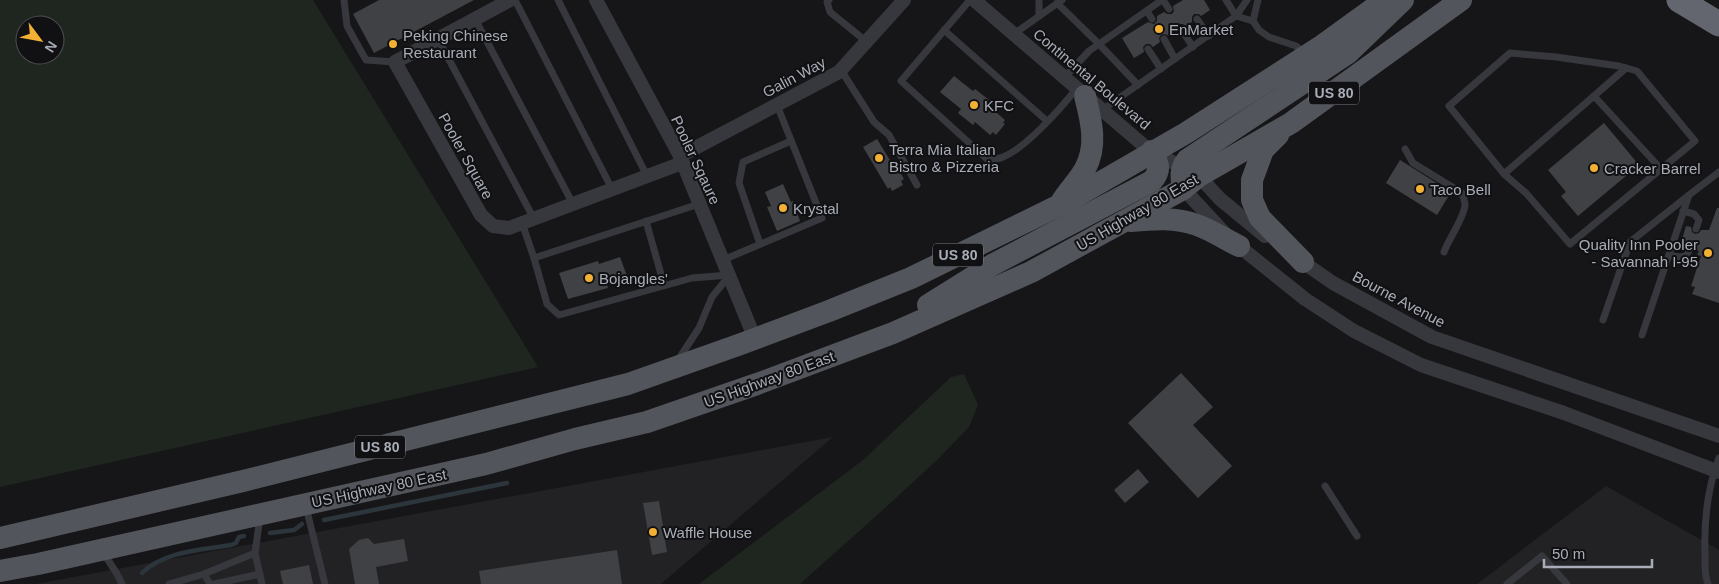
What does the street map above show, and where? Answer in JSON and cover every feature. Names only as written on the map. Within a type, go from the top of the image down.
[{"type":"highway","points":[[1678,0],[1719,24]]},
{"type":"main road","name":"US 80","points":[[0,538],[243,481],[628,384],[755,339],[911,278],[1060,205],[1186,133],[1306,55],[1385,0]]},
{"type":"main road","points":[[1188,177],[1187,160],[1348,53],[1403,0]]},
{"type":"main road","name":"US Highway 80 East","points":[[0,572],[486,464],[575,439],[646,422],[757,384],[893,333],[1031,272],[1122,222],[1188,177],[1291,123],[1462,0]]},
{"type":"main road","points":[[1060,205],[1085,168],[1092,147],[1092,126],[1088,98]]},
{"type":"main road","points":[[1291,123],[1263,150],[1252,180],[1252,200],[1260,218],[1303,262]]},
{"type":"main road","points":[[861,345],[992,266],[1152,181],[1158,173],[1158,166],[1152,152]]},
{"type":"main road","points":[[1122,222],[1154,218],[1184,222],[1196,225],[1239,246]]},
{"type":"street","points":[[395,62],[510,0]]},
{"type":"street","name":"Pooler Sqaure","points":[[596,0],[681,159],[755,339]]},
{"type":"street","name":"Continental Boulevard","points":[[972,0],[1152,152],[1188,177]]},
{"type":"street","name":"Galin Way","points":[[681,159],[841,70],[900,1]]},
{"type":"street","name":"Pooler Square","points":[[395,62],[481,215],[493,226],[509,228],[646,176],[681,159]]},
{"type":"street","name":"Bourne Avenue","points":[[1152,152],[1220,199],[1267,238],[1333,283],[1432,337],[1719,436]]},
{"type":"street","name":"Bourne Avenue","points":[[1188,177],[1230,239],[1305,299],[1354,331],[1421,365],[1717,467]]},
{"type":"lane","points":[[344,0],[347,26],[366,60],[395,62]]},
{"type":"lane","points":[[515,0],[612,189]]},
{"type":"lane","points":[[558,0],[646,176]]},
{"type":"lane","points":[[828,0],[830,12],[866,42]]},
{"type":"lane","points":[[972,0],[901,81],[988,160],[1002,158],[1019,148],[1063,105],[1138,85],[1236,16],[1247,0]]},
{"type":"lane","points":[[1039,0],[1039,16]]},
{"type":"lane","points":[[1064,78],[1089,51],[1163,0],[1169,9]]},
{"type":"lane","points":[[1226,0],[1236,16],[1253,21],[1260,30],[1269,36],[1296,46],[1306,55]]},
{"type":"lane","points":[[1253,21],[1258,0]]},
{"type":"lane","points":[[1014,34],[1060,2],[1138,85]]},
{"type":"lane","points":[[1147,11],[1152,20]]},
{"type":"lane","points":[[475,19],[573,204]]},
{"type":"lane","points":[[1197,19],[1208,36]]},
{"type":"lane","points":[[1131,22],[1136,30]]},
{"type":"lane","points":[[1181,29],[1192,47]]},
{"type":"lane","points":[[944,30],[1047,121]]},
{"type":"lane","points":[[438,39],[528,221],[534,258],[546,304],[559,315],[692,278],[729,276]]},
{"type":"lane","points":[[1164,40],[1176,59]]},
{"type":"lane","points":[[1148,49],[1161,69]]},
{"type":"lane","points":[[1510,54],[1556,57],[1626,68],[1637,71],[1695,141],[1570,244],[1526,192],[1504,174],[1449,106],[1510,54]]},
{"type":"lane","points":[[1504,174],[1626,68]]},
{"type":"lane","points":[[841,70],[874,122],[888,135],[917,186]]},
{"type":"lane","points":[[1594,96],[1662,169]]},
{"type":"lane","points":[[723,260],[822,218],[777,104]]},
{"type":"lane","points":[[760,244],[739,183],[743,162],[791,140]]},
{"type":"lane","points":[[1405,149],[1413,163],[1462,193],[1465,205],[1460,220],[1447,242],[1444,252]]},
{"type":"lane","points":[[1603,320],[1630,242],[1719,172]]},
{"type":"lane","points":[[1642,335],[1689,195]]},
{"type":"lane","points":[[534,258],[699,204]]},
{"type":"lane","points":[[1683,211],[1694,214],[1699,220],[1696,229]]},
{"type":"lane","points":[[646,221],[664,285]]},
{"type":"lane","points":[[1669,255],[1686,256],[1690,249]]},
{"type":"lane","points":[[673,368],[699,328],[712,297],[729,276]]},
{"type":"lane","points":[[1708,584],[1706,577],[1706,508],[1717,467]]},
{"type":"lane","points":[[1325,486],[1357,536]]},
{"type":"lane","points":[[306,504],[325,584]]},
{"type":"lane","points":[[260,514],[254,553],[262,584]]},
{"type":"lane","points":[[101,550],[122,584]]},
{"type":"lane","points":[[169,584],[184,582],[254,553]]},
{"type":"lane","points":[[1508,584],[1542,556],[1567,584]]},
{"type":"lane","points":[[204,574],[210,584]]},
{"type":"lane","points":[[214,584],[235,582],[260,574]]},
{"type":"shaded area","points":[[0,0],[313,0],[538,367],[0,487]]},
{"type":"shaded area","points":[[964,374],[978,405],[969,427],[937,460],[800,584],[699,584],[863,460],[951,377]]},
{"type":"shaded area","points":[[833,437],[661,584],[36,584],[160,561]]},
{"type":"shaded area","points":[[1606,486],[1719,550],[1719,584],[1477,584]]},
{"type":"building","points":[[379,0],[474,0],[374,53],[353,14]]},
{"type":"building","name":"EnMarket","points":[[1183,0],[1204,0],[1210,10],[1201,16],[1194,14],[1192,22],[1185,26],[1178,24],[1176,32],[1169,36],[1161,35],[1159,38],[1160,42],[1153,47],[1150,44],[1146,44],[1143,47],[1144,52],[1134,58],[1122,38],[1148,22],[1154,24],[1157,21],[1157,16],[1164,12],[1172,14],[1174,11],[1173,6]]},
{"type":"building","name":"KFC","points":[[954,76],[973,91],[975,89],[993,103],[990,107],[1005,120],[1003,123],[1005,124],[996,135],[993,132],[990,135],[975,122],[973,125],[958,113],[961,109],[940,92]]},
{"type":"building","name":"Cracker Barrel","points":[[1604,123],[1639,165],[1578,216],[1561,196],[1566,192],[1548,170]]},
{"type":"building","name":"Terra Mia Italian Bistro & Pizzeria","points":[[877,139],[896,170],[898,169],[904,179],[901,181],[903,185],[892,191],[890,187],[888,189],[863,147]]},
{"type":"building","name":"Taco Bell","points":[[1400,160],[1451,192],[1437,215],[1386,183]]},
{"type":"building","name":"Krystal","points":[[783,184],[791,202],[793,201],[800,221],[777,231],[767,207],[771,206],[765,192]]},
{"type":"building","name":"Quality Inn Pooler - Savannah I-95","points":[[1717,208],[1719,208],[1719,303],[1692,294],[1695,287],[1691,286],[1701,256],[1697,255],[1699,251],[1695,250],[1692,244],[1688,244],[1685,247],[1680,246],[1686,226],[1691,227],[1692,232],[1695,234],[1701,230],[1709,230]]},
{"type":"building","name":"Bojangles'","points":[[620,257],[627,276],[606,281],[608,288],[568,299],[559,273],[598,261],[599,264]]},
{"type":"building","points":[[1181,373],[1213,407],[1193,425],[1232,466],[1198,498],[1128,423]]},
{"type":"building","points":[[1138,469],[1149,482],[1125,503],[1114,490]]},
{"type":"building","points":[[659,501],[667,552],[652,555],[643,503]]},
{"type":"building","points":[[368,538],[374,544],[404,539],[408,561],[376,567],[379,584],[355,584],[349,549],[359,540]]},
{"type":"building","points":[[617,550],[622,584],[481,584],[479,571]]},
{"type":"building","points":[[309,565],[313,584],[283,584],[280,571]]},
{"type":"waterway","points":[[324,520],[507,483]]},
{"type":"waterway","points":[[270,533],[294,530],[302,524]]},
{"type":"waterway","points":[[142,573],[161,560],[172,556],[231,545],[236,543],[239,537],[244,536]]},
{"type":"place","name":"EnMarket","points":[[1159,29]]},
{"type":"place","name":"Peking Chinese Restaurant","points":[[393,44]]},
{"type":"place","name":"KFC","points":[[974,105]]},
{"type":"place","name":"Terra Mia Italian Bistro & Pizzeria","points":[[879,158]]},
{"type":"place","name":"Cracker Barrel","points":[[1594,168]]},
{"type":"place","name":"Taco Bell","points":[[1420,189]]},
{"type":"place","name":"Krystal","points":[[783,208]]},
{"type":"place","name":"Quality Inn Pooler - Savannah I-95","points":[[1708,253]]},
{"type":"place","name":"Bojangles'","points":[[589,278]]},
{"type":"place","name":"Waffle House","points":[[653,532]]}]
